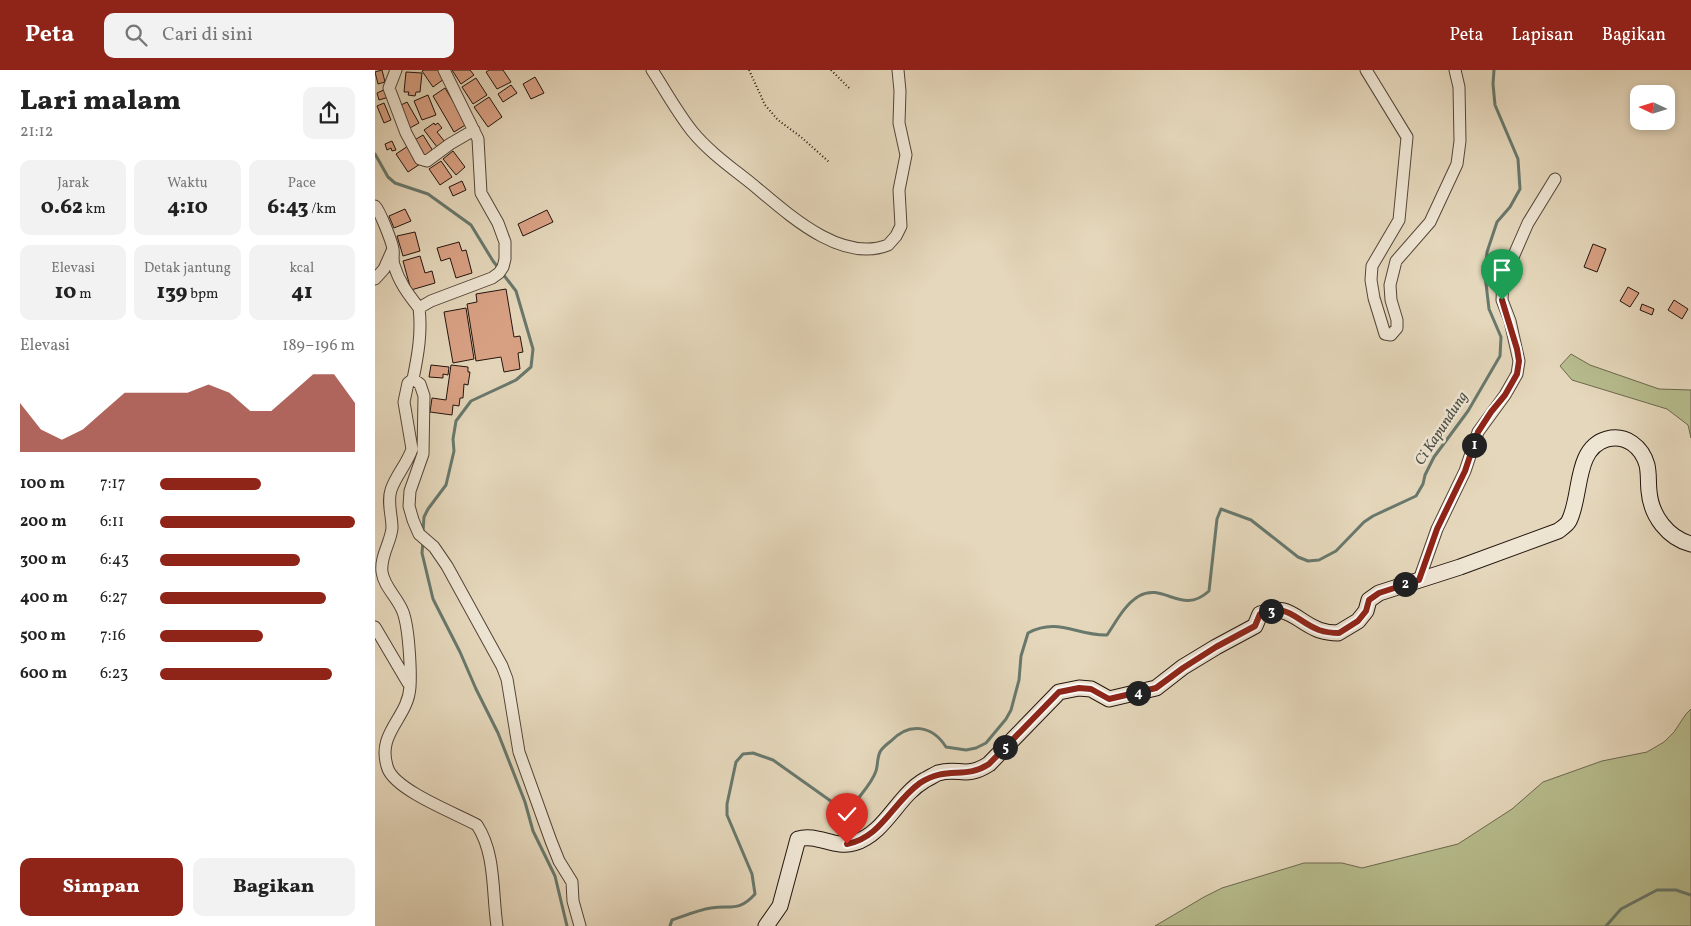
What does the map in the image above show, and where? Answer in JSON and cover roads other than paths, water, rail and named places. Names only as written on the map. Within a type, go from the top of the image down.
[{"type":"street","points":[[396,70],[389,88],[406,133],[421,159],[427,161],[450,144],[474,130]]},
{"type":"street","points":[[419,308],[431,301],[492,278],[499,273],[505,260],[505,242],[498,223],[481,193],[478,139],[444,70]]},
{"type":"street","points":[[653,70],[693,132],[725,162],[793,218],[817,234],[853,248],[888,245],[896,236],[901,226],[899,190],[905,156],[899,123],[900,91],[898,70]]},
{"type":"street","points":[[1366,70],[1407,137],[1399,220],[1372,266],[1371,280],[1381,326],[1385,334],[1391,335],[1397,328],[1390,285],[1396,261],[1431,222],[1457,164],[1460,141],[1459,87],[1455,70]]},
{"type":"street","points":[[1419,580],[1437,529],[1465,471],[1478,432],[1505,395],[1517,374],[1519,361],[1510,321],[1502,300],[1503,280],[1528,224],[1555,179]]},
{"type":"street","points":[[375,206],[381,215],[393,249],[393,261],[398,276],[405,290],[419,308],[421,331],[413,379],[408,383],[404,402],[412,449],[397,475],[390,492],[392,528],[381,570],[383,578],[401,607],[407,625],[410,687],[405,707],[391,728],[385,742],[385,759],[389,771],[399,782],[416,794],[477,825],[484,839],[491,866],[497,926]]},
{"type":"street","points":[[375,279],[384,269],[393,249]]},
{"type":"street","points":[[413,379],[420,384],[424,396],[423,454],[410,491],[409,506],[413,520],[419,534],[434,547],[447,566],[502,666],[507,680],[519,752],[559,862],[572,882],[573,901],[580,926]]},
{"type":"street","points":[[765,926],[780,906],[798,839],[809,837],[847,844],[869,837],[908,792],[923,782],[939,773],[969,773],[980,770],[989,764],[1059,692],[1079,688],[1091,689],[1109,699],[1156,688],[1199,657],[1255,626],[1260,614],[1266,612],[1287,611],[1319,630],[1339,633],[1358,621],[1366,611],[1369,600],[1379,593],[1541,538],[1564,527],[1569,522],[1586,457],[1595,444],[1612,438],[1625,438],[1635,444],[1643,454],[1647,466],[1649,494],[1656,514],[1665,529],[1679,541],[1691,544]]},
{"type":"street","points":[[375,627],[410,687]]},
{"type":"waterway","name":"Ci Kapundung","points":[[670,926],[672,920],[696,912],[711,908],[739,906],[755,894],[752,874],[727,815],[727,804],[736,762],[743,754],[753,753],[773,760],[835,804],[854,804],[874,775],[881,751],[905,731],[913,729],[927,730],[934,734],[946,747],[966,750],[986,743],[1011,710],[1019,680],[1021,656],[1028,633],[1039,629],[1058,627],[1096,635],[1107,635],[1125,609],[1139,596],[1157,593],[1182,600],[1190,600],[1199,598],[1209,591],[1217,519],[1221,509],[1251,520],[1298,557],[1308,561],[1319,560],[1336,551],[1364,522],[1416,496],[1434,457],[1468,411],[1500,356],[1501,337],[1489,309],[1485,275],[1487,252],[1497,222],[1510,207],[1520,189],[1518,159],[1495,105],[1494,70]]},
{"type":"waterway","points":[[375,154],[388,177],[395,183],[428,194],[471,225],[493,261],[516,291],[533,349],[531,367],[516,380],[471,401],[456,421],[453,439],[454,451],[446,485],[424,517],[423,532]]},
{"type":"waterway","points":[[423,541],[422,553],[433,599],[498,733],[525,802],[533,831],[555,876],[567,926]]},
{"type":"waterway","points":[[1606,926],[1621,909],[1657,890],[1676,890],[1691,895]]}]
